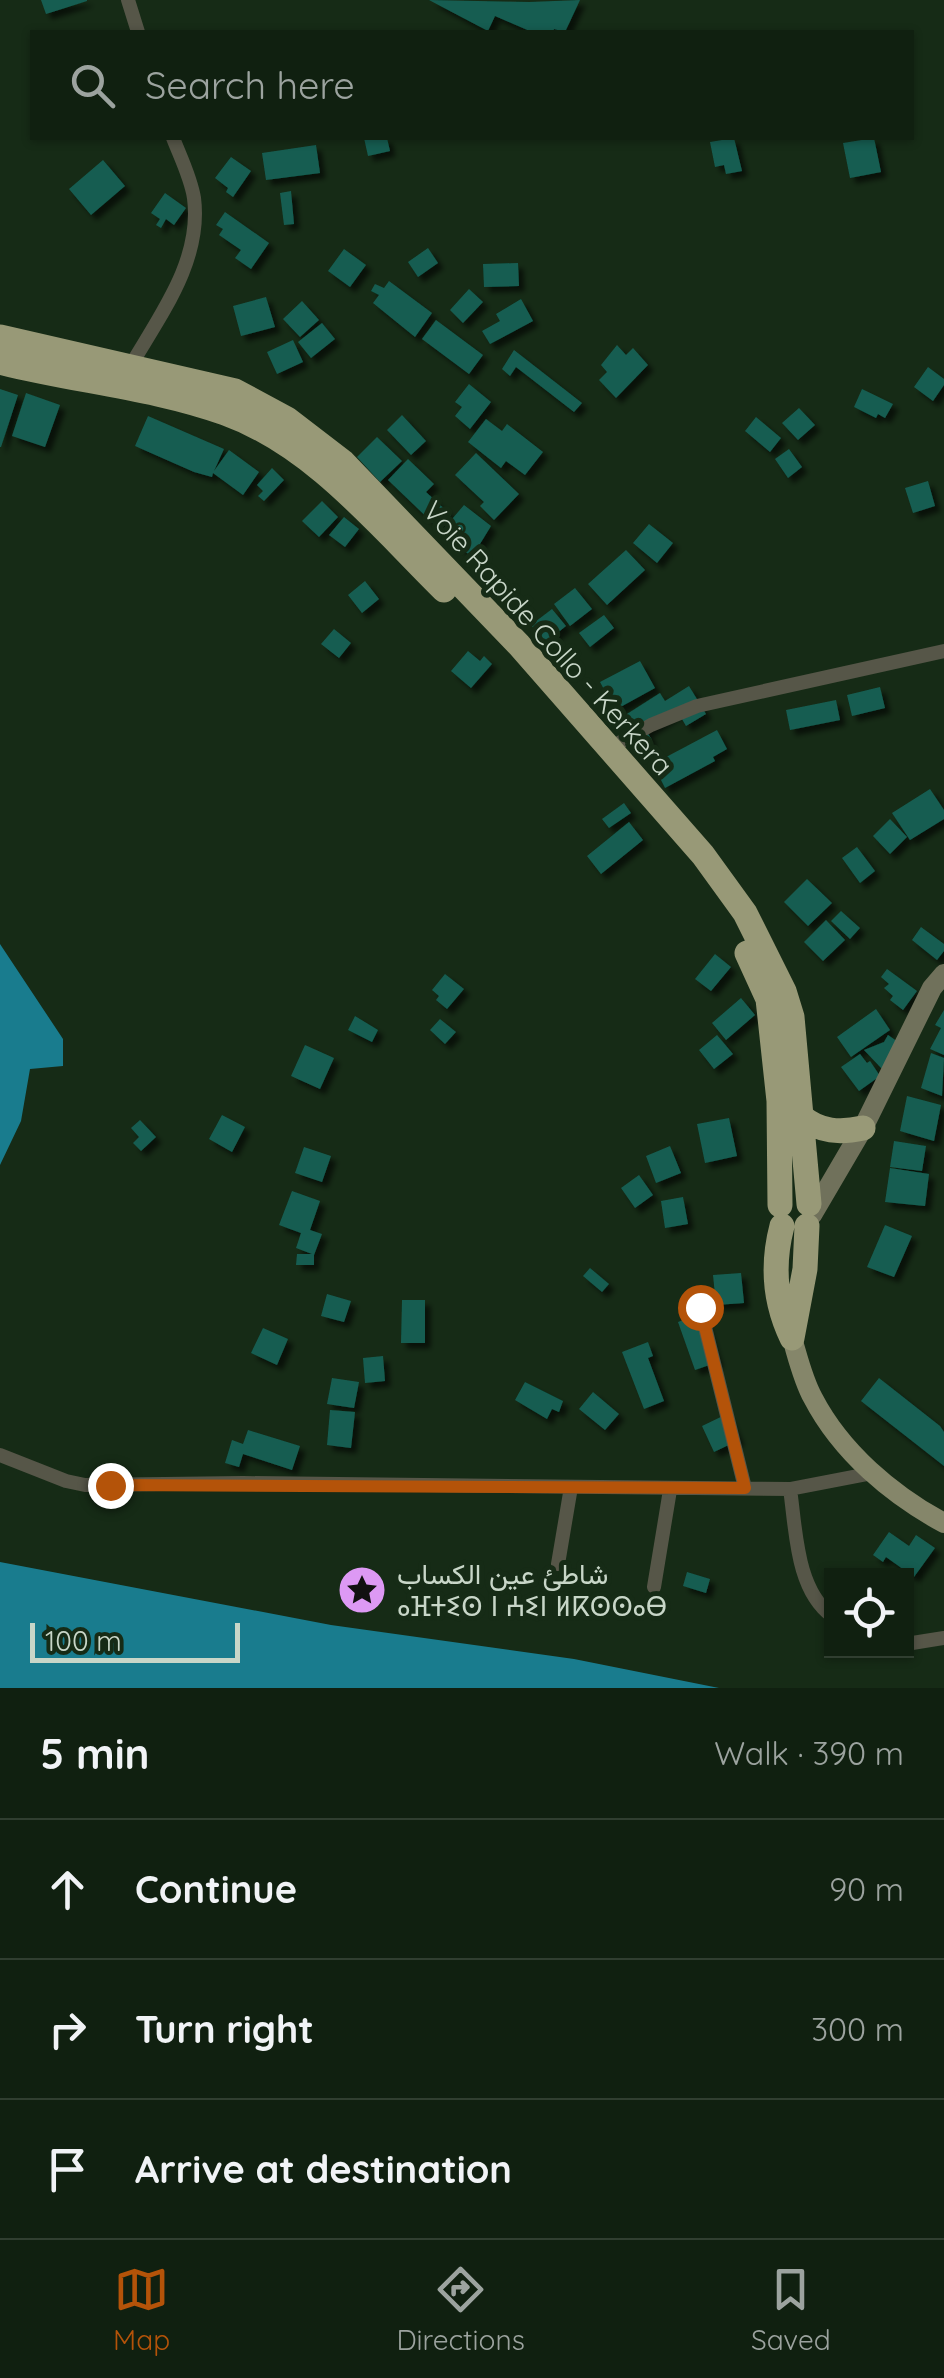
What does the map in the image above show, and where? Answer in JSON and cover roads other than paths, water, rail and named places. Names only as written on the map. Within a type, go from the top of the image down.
[{"type":"highway","name":"Voie Rapide Collo - Kerkera","points":[[0,337],[235,391],[286,420],[343,462],[519,645],[704,855],[746,913],[784,991],[792,1017],[802,1117],[798,1215]]},
{"type":"highway","name":"Voie Rapide Collo - Kerkera","points":[[0,362],[175,398],[228,414],[276,438],[326,474],[510,656],[688,858],[733,920],[768,999],[805,1269],[792,1338]]},
{"type":"highway","points":[[802,1117],[830,1131],[862,1128]]},
{"type":"main road","points":[[792,1338],[817,1406],[840,1439],[873,1474],[944,1523]]},
{"type":"street","points":[[128,0],[137,30]]},
{"type":"street","points":[[131,365],[179,282],[196,232],[194,193],[174,140]]},
{"type":"street","points":[[610,748],[697,706],[944,651]]},
{"type":"street","points":[[798,1215],[862,1128],[922,1006],[944,974]]},
{"type":"street","points":[[700,1307],[745,1488]]},
{"type":"street","points":[[0,1455],[86,1485],[790,1489],[873,1474]]},
{"type":"street","points":[[558,1564],[571,1487]]},
{"type":"street","points":[[790,1489],[803,1568],[812,1596],[824,1608]]},
{"type":"street","points":[[654,1587],[670,1490]]},
{"type":"street","points":[[914,1643],[944,1638]]},
{"type":"water","points":[[0,944],[63,1039],[63,1066],[30,1069],[21,1121],[0,1165]]},
{"type":"water","points":[[0,1562],[331,1625],[574,1659],[719,1688],[0,1688]]},
{"type":"place","name":"شاطئ عين الكساب ⴰⴼⵜⵉⵙ ⵏ ⵄⵉⵏ ⵍⴽⵙⵙⴰⴱ","points":[[362,1590]]}]
